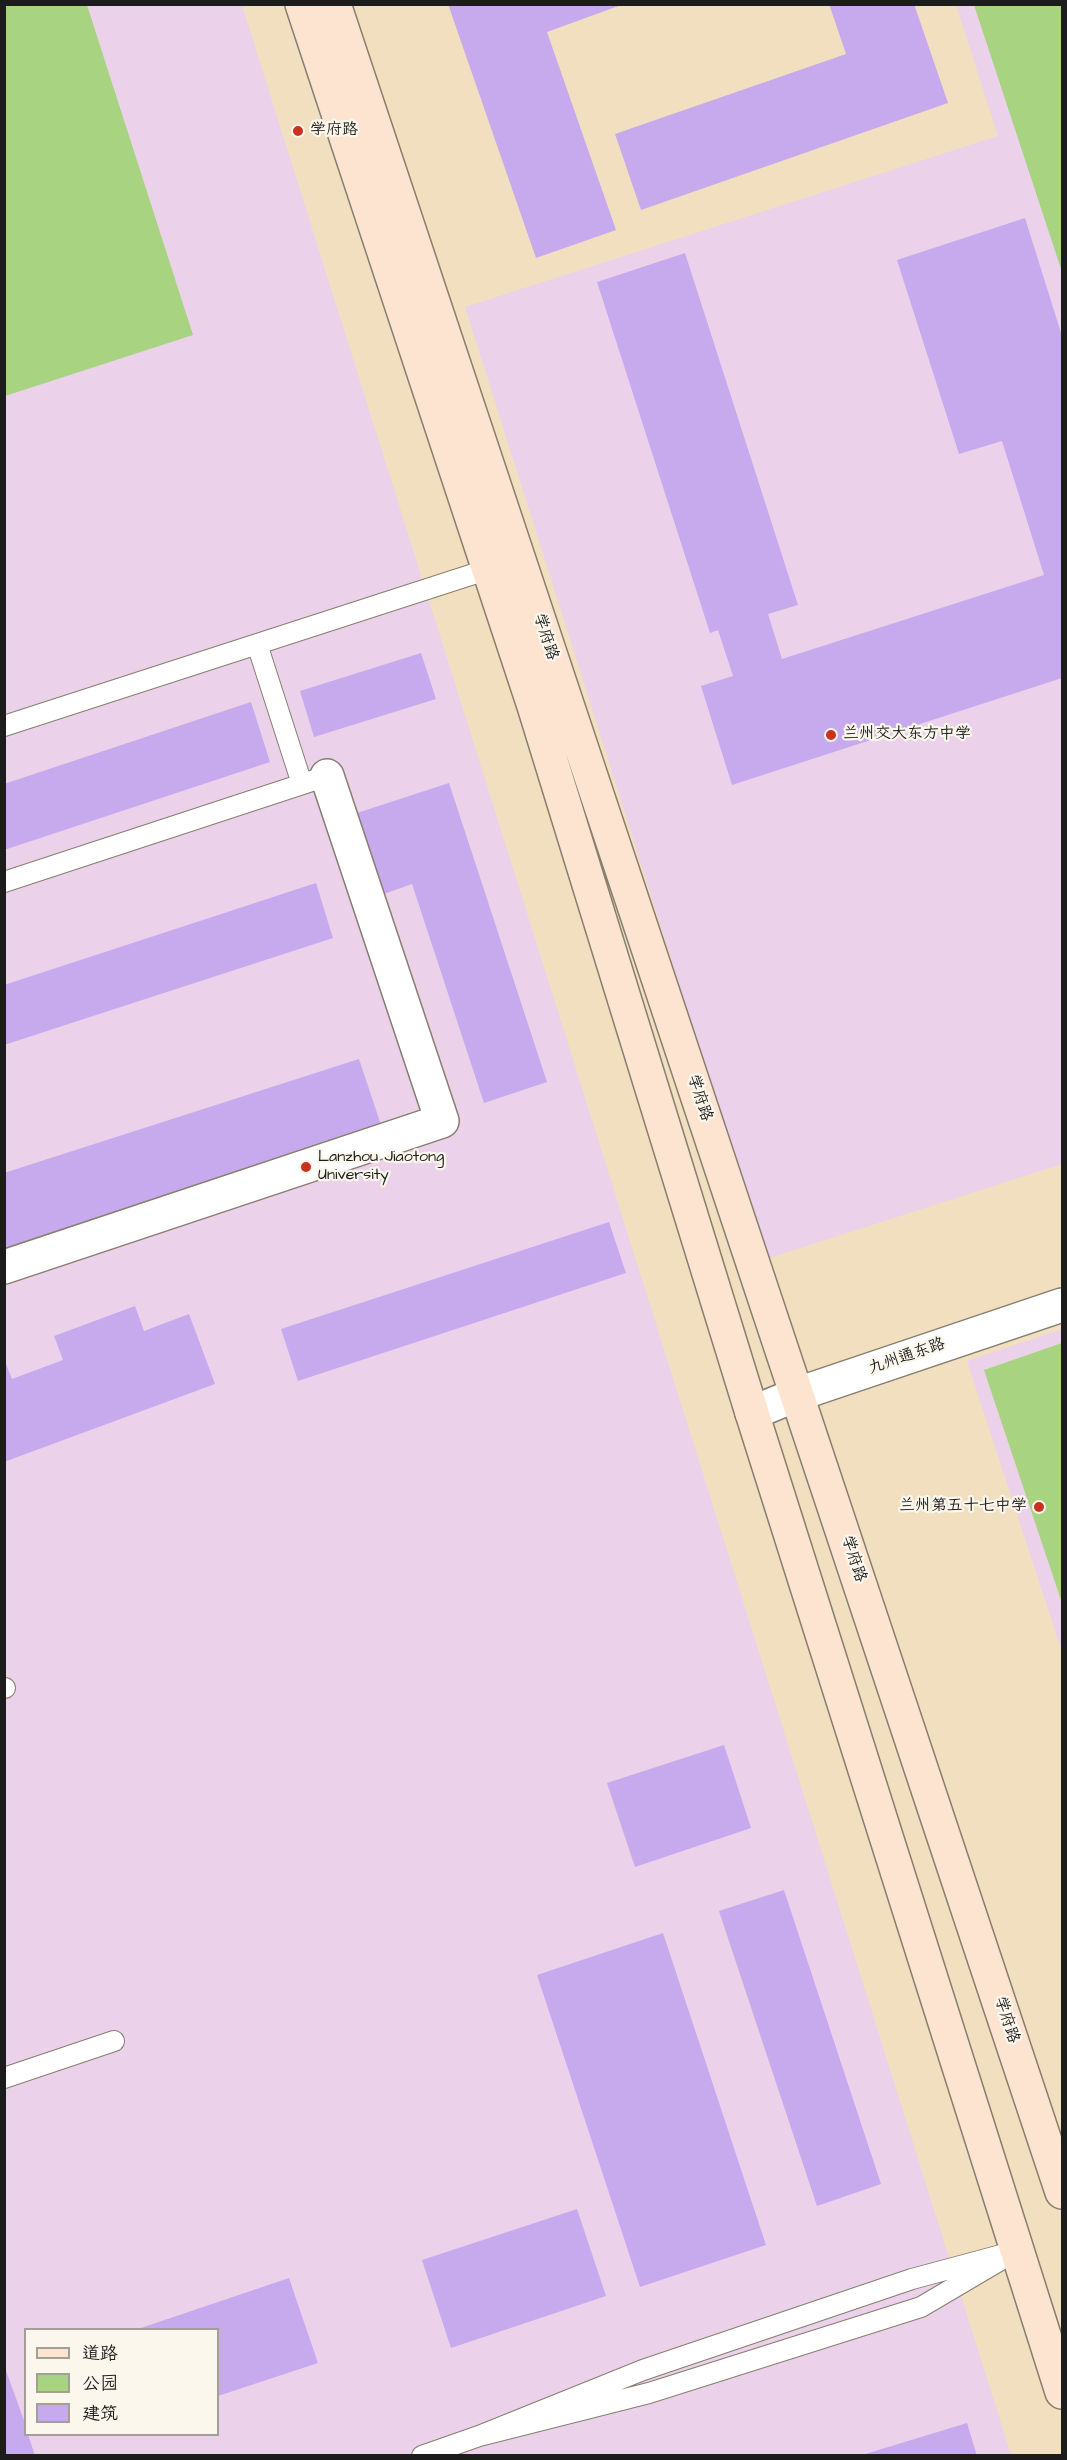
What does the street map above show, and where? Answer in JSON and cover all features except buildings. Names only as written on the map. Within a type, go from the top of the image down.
[{"type":"street","name":"学府路","points":[[302,4],[534,706],[752,1413],[1062,2392]]},
{"type":"street","name":"学府路","points":[[334,4],[1062,2192]]},
{"type":"street","points":[[4,1267],[442,1121],[314,780]]},
{"type":"street","name":"九州通东路","points":[[752,1413],[798,1394],[1062,1305]]},
{"type":"lane","points":[[4,726],[489,569]]},
{"type":"lane","points":[[4,882],[314,780],[257,644]]},
{"type":"lane","points":[[4,2078],[114,2041]]},
{"type":"lane","points":[[480,2436],[648,2393],[921,2307],[1016,2251]]},
{"type":"lane","points":[[422,2456],[480,2436],[643,2370],[912,2279],[1016,2251]]},
{"type":"shaded area","name":"Lanzhou Jiaotong University","points":[[5,5],[242,5],[1011,2455],[5,2456]]},
{"type":"shaded area","name":"兰州交大东方中学","points":[[956,5],[1062,5],[1062,1164],[766,1259],[465,307],[998,136]]},
{"type":"shaded area","name":"兰州第五十七中学","points":[[1062,1329],[1062,1652],[967,1361]]},
{"type":"green space","points":[[4,5],[87,5],[193,335],[5,396]]},
{"type":"green space","points":[[974,5],[1062,5],[1062,272]]},
{"type":"green space","name":"兰州第五十七中学","points":[[1062,1343],[1062,1603],[984,1370]]},
{"type":"place","name":"学府路","points":[[298,131]]},
{"type":"place","name":"兰州交大东方中学","points":[[831,735]]},
{"type":"place","name":"Lanzhou Jiaotong University","points":[[306,1167]]},
{"type":"place","name":"兰州第五十七中学","points":[[1039,1507]]}]
